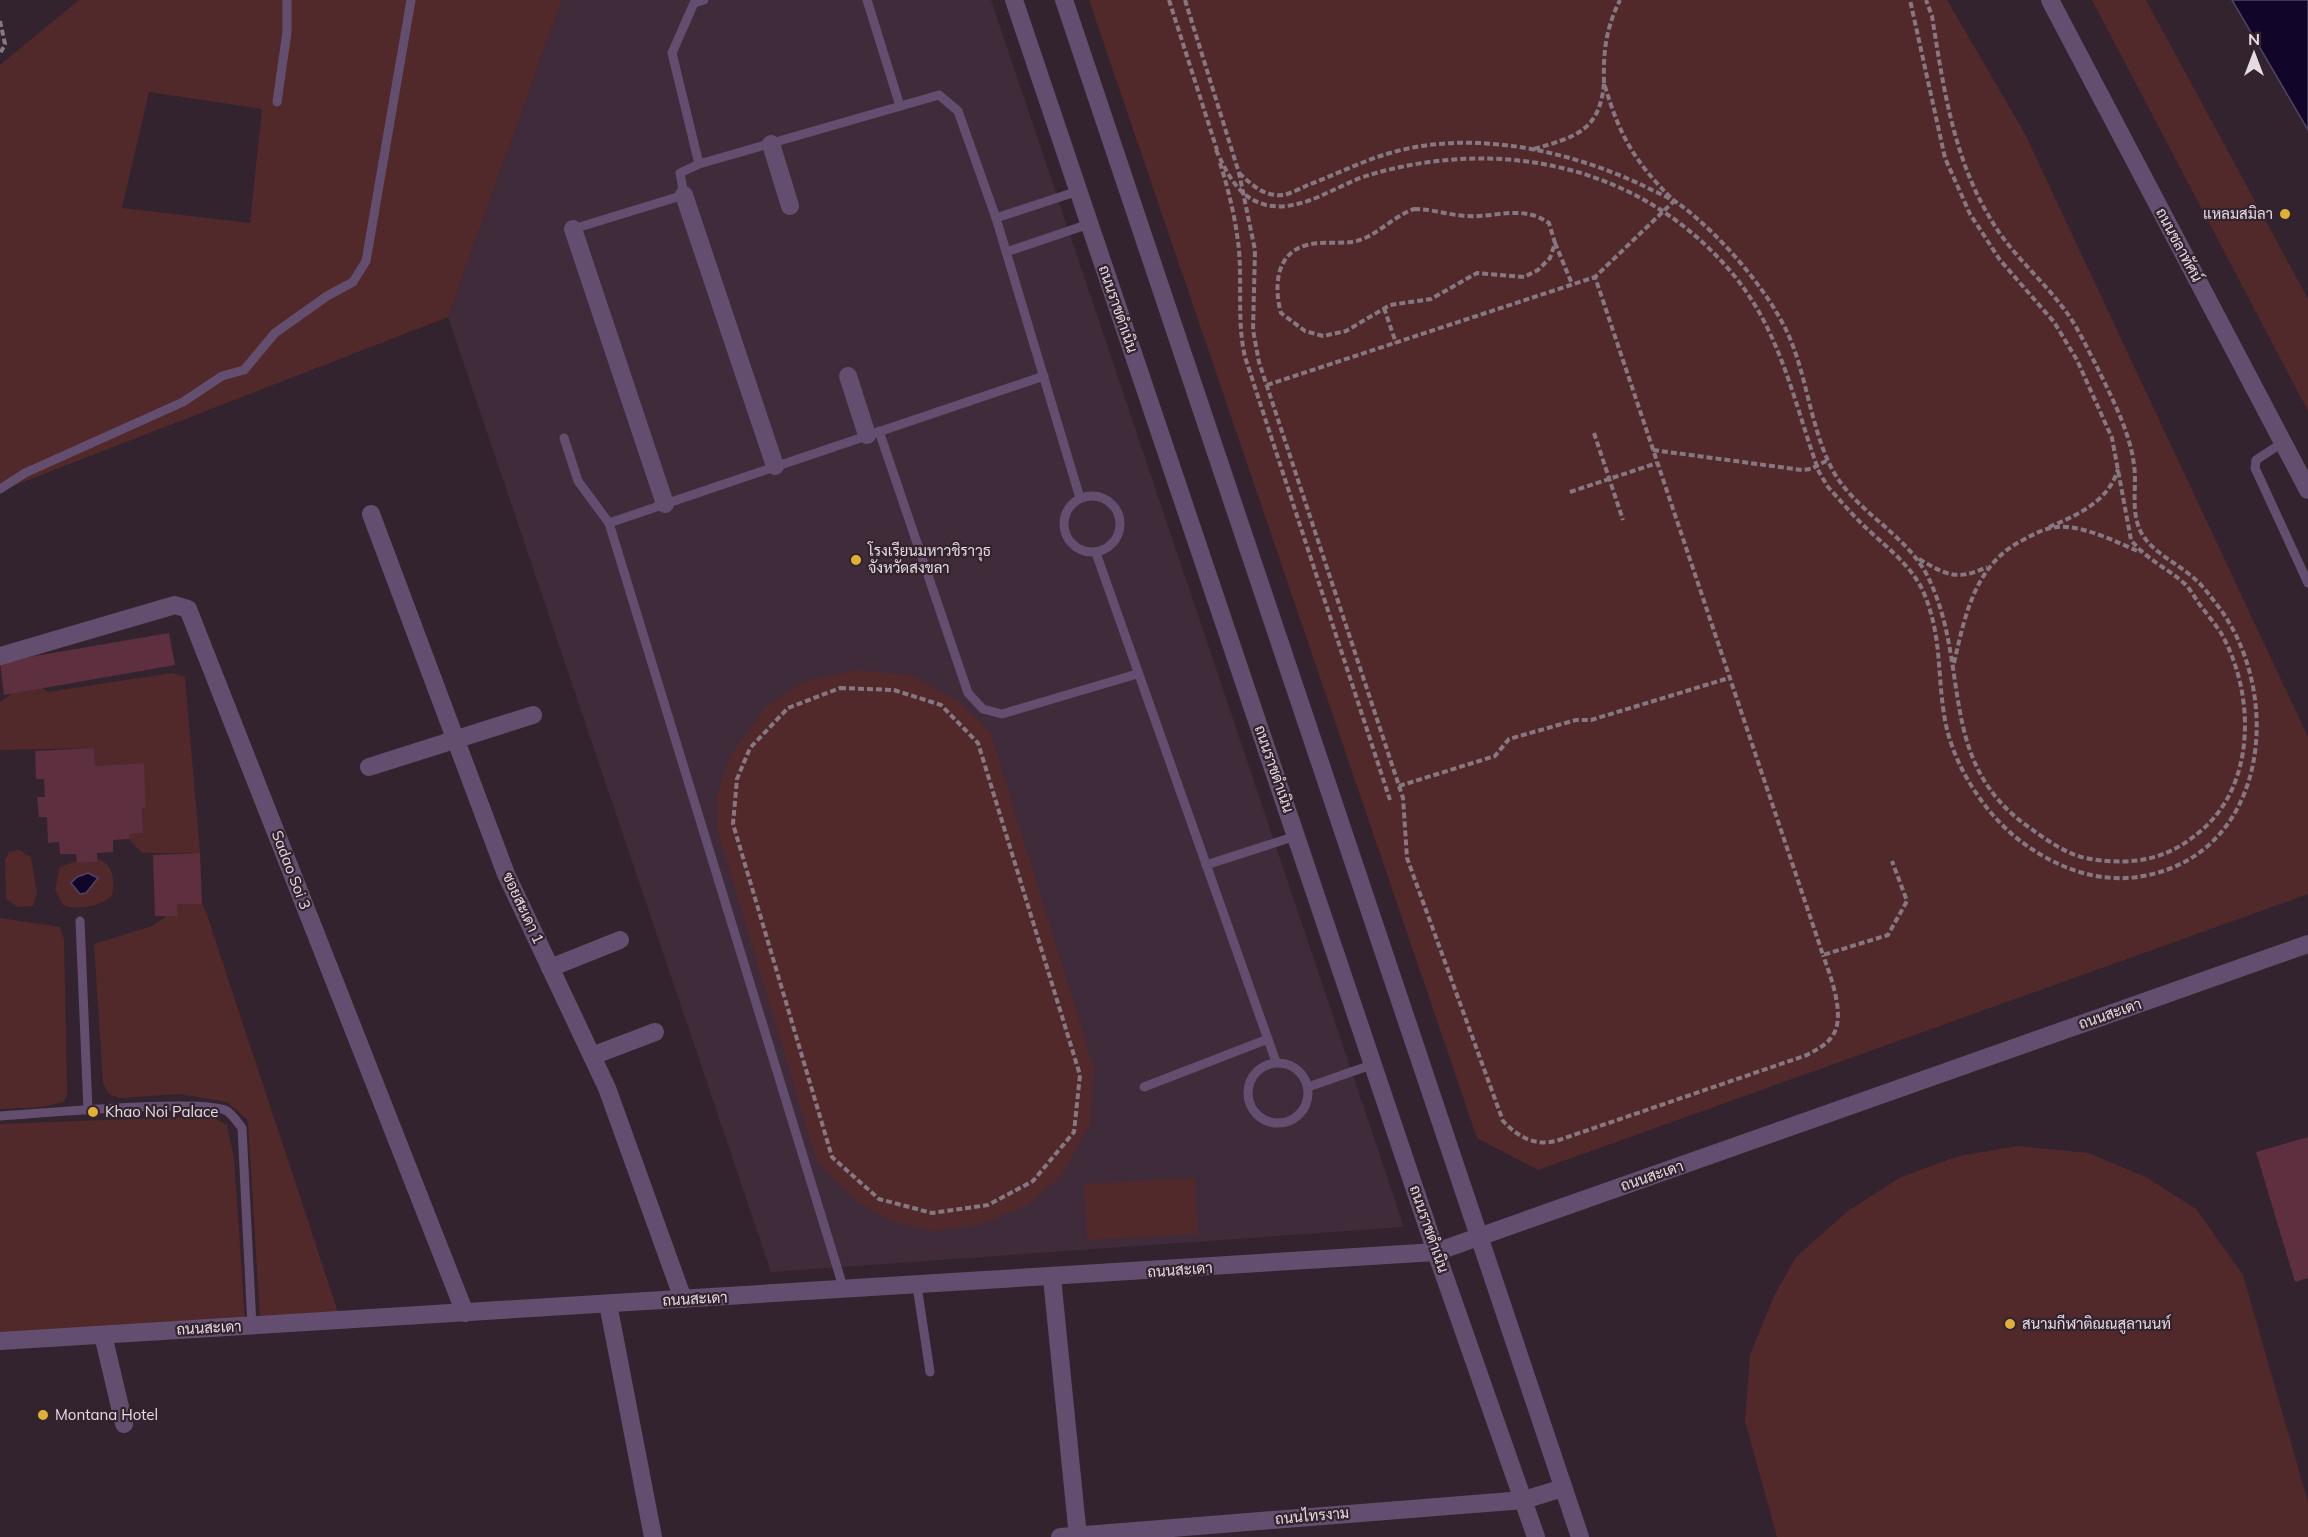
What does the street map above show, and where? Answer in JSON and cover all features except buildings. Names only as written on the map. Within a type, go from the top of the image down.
[{"type":"street","name":"ถนนราชดำเนิน","points":[[1014,0],[1436,1252],[1536,1537]]},
{"type":"street","points":[[1064,0],[1580,1537]]},
{"type":"street","name":"ถนนชลาทัศน์","points":[[2050,0],[2308,490]]},
{"type":"street","points":[[771,144],[790,206]]},
{"type":"street","points":[[684,195],[775,466]]},
{"type":"street","points":[[573,229],[665,504]]},
{"type":"street","points":[[848,376],[873,433]]},
{"type":"street","name":"ซอยสะเดา 1","points":[[371,514],[506,874],[607,1088],[683,1299]]},
{"type":"street","name":"Sadao Soi 3","points":[[0,656],[175,605],[188,609],[465,1313]]},
{"type":"street","points":[[369,767],[456,737],[533,715]]},
{"type":"street","points":[[550,968],[620,940]]},
{"type":"street","name":"ถนนสะเดา","points":[[0,1341],[1052,1278],[1436,1252],[2308,944]]},
{"type":"street","points":[[592,1056],[655,1032]]},
{"type":"street","points":[[1052,1278],[1072,1536]]},
{"type":"street","points":[[608,1304],[653,1537]]},
{"type":"street","points":[[103,1335],[124,1424]]},
{"type":"street","name":"ถนนไทรงาม","points":[[1072,1536],[1524,1500],[1563,1488]]},
{"type":"lane","points":[[277,102],[286,32],[287,0]]},
{"type":"lane","points":[[0,489],[25,473],[183,402],[222,376],[244,370],[275,333],[327,296],[353,282],[366,261],[411,0]]},
{"type":"lane","points":[[699,164],[672,54],[694,3],[705,0]]},
{"type":"lane","points":[[867,0],[900,106]]},
{"type":"lane","points":[[573,229],[684,195],[680,173],[699,164],[939,95],[958,111],[996,218],[1080,498]]},
{"type":"lane","points":[[996,218],[1078,191]]},
{"type":"lane","points":[[1006,252],[1089,224]]},
{"type":"lane","points":[[609,523],[1044,376]]},
{"type":"lane","points":[[873,433],[968,693],[983,709],[1002,714],[1137,674]]},
{"type":"lane","points":[[564,438],[578,482],[609,523],[844,1290]]},
{"type":"lane","points":[[2282,443],[2256,460],[2255,468],[2308,583]]},
{"type":"lane","points":[[1100,497],[1117,510],[1120,519],[1117,539],[1110,546],[1096,553],[1077,549],[1065,533],[1066,511],[1080,498],[1100,497]]},
{"type":"lane","points":[[1096,553],[1276,1062]]},
{"type":"lane","points":[[1206,865],[1296,836]]},
{"type":"lane","points":[[80,921],[88,1110]]},
{"type":"lane","points":[[1143,1087],[1268,1040]]},
{"type":"lane","points":[[1276,1062],[1287,1063],[1297,1069],[1308,1087],[1304,1108],[1297,1116],[1283,1123],[1262,1119],[1254,1112],[1247,1092],[1250,1078],[1257,1070],[1276,1062]]},
{"type":"lane","points":[[1308,1087],[1374,1064]]},
{"type":"lane","points":[[0,1116],[203,1106],[226,1110],[242,1128],[252,1326]]},
{"type":"lane","points":[[917,1286],[930,1372]]},
{"type":"path","points":[[1169,0],[1231,202],[1239,249],[1240,337],[1245,357],[1390,800]]},
{"type":"path","points":[[1185,0],[1239,173],[1256,250],[1252,330],[1267,386],[1403,798],[1407,858],[1503,1121],[1515,1133],[1529,1140],[1544,1143],[1570,1137],[1807,1055],[1824,1046],[1835,1033],[1837,1004],[1833,983],[1595,277]]},
{"type":"path","points":[[1620,0],[1608,24],[1603,56],[1605,83],[1625,142],[1646,172],[1674,201],[1744,264],[1788,333],[1831,468],[1864,509],[1918,558],[1951,575],[1968,576],[1987,567],[2012,545],[2087,508],[2103,497],[2114,484],[2119,465]]},
{"type":"path","points":[[1910,0],[1946,158],[1970,214],[2000,260],[2054,322],[2077,360],[2112,438],[2119,465],[2131,540],[2141,553]]},
{"type":"path","points":[[1216,150],[1232,182],[1251,199],[1266,205],[1283,207],[1302,202],[1367,176],[1418,163],[1475,158],[1513,160],[1552,166],[1593,177],[1628,190],[1674,217],[1732,273],[1761,315],[1784,364],[1819,472],[1828,487],[1911,572],[1920,586],[1938,641],[1944,716],[1951,742],[1968,778],[1988,808],[2012,834],[2035,850],[2059,865],[2092,877],[2139,877],[2165,871],[2193,856],[2223,827],[2248,783],[2258,741],[2255,691],[2249,666],[2239,640],[2198,581],[2148,542],[2139,529],[2134,507],[2134,464],[2124,427],[2095,365],[2066,310],[2026,268],[1991,221],[1971,184],[1957,143],[1932,16],[1926,0]]},
{"type":"path","points":[[0,21],[5,44],[0,54]]},
{"type":"path","points":[[1533,149],[1565,140],[1584,129],[1598,114],[1605,83]]},
{"type":"path","points":[[1239,173],[1260,192],[1283,195],[1387,154],[1420,146],[1455,143],[1533,149],[1612,171],[1674,201]]},
{"type":"path","points":[[1267,386],[1595,277],[1674,201]]},
{"type":"path","points":[[1555,243],[1550,258],[1538,270],[1524,277],[1477,273],[1431,298],[1390,305],[1346,331],[1323,336],[1314,334],[1305,331],[1281,314],[1276,283],[1283,264],[1292,252],[1307,245],[1361,240],[1398,215],[1414,209],[1436,209],[1468,216],[1504,211],[1538,215],[1549,223],[1572,284]]},
{"type":"path","points":[[1384,308],[1396,343]]},
{"type":"path","points":[[1594,433],[1623,520]]},
{"type":"path","points":[[1653,450],[1802,470],[1811,469],[1828,460]]},
{"type":"path","points":[[1570,492],[1657,463]]},
{"type":"path","points":[[1918,558],[1945,620],[1954,664],[1955,698],[1963,734],[1992,795],[2017,819],[2079,858],[2112,863],[2153,859],[2183,845],[2208,825],[2227,799],[2240,770],[2245,731],[2242,690],[2220,633],[2186,585],[2141,553],[2077,529],[2058,527],[2038,532]]},
{"type":"path","points":[[1954,664],[1964,617],[1987,567]]},
{"type":"path","points":[[1399,786],[1495,756],[1509,739],[1576,720],[1591,720],[1729,678]]},
{"type":"path","points":[[840,688],[894,690],[941,705],[978,742],[1080,1074],[1074,1132],[1033,1182],[988,1205],[932,1213],[879,1199],[832,1157],[733,824],[737,779],[750,748],[788,708],[840,688]]},
{"type":"path","points":[[1822,955],[1888,935],[1907,901],[1892,861]]},
{"type":"shaded area","points":[[79,0],[562,0],[448,317],[0,491],[0,65]],"holes":[[[149,92],[262,109],[250,223],[122,208]]]},
{"type":"shaded area","name":"โรงเรียนมหาวชิราวุธ จังหวัดสงขลา","points":[[562,0],[991,0],[1404,1227],[771,1272],[448,317]]},
{"type":"shaded area","points":[[1089,0],[1947,0],[2025,134],[2308,737],[2308,894],[1538,1170],[1477,1138]]},
{"type":"shaded area","points":[[2092,0],[2146,0],[2308,299],[2308,411]]},
{"type":"shaded area","points":[[2232,0],[2308,0],[2308,130]]},
{"type":"shaded area","points":[[857,670],[911,675],[959,702],[990,732],[1094,1068],[1090,1124],[1061,1176],[1026,1206],[977,1225],[935,1231],[894,1222],[857,1201],[817,1162],[717,828],[717,796],[730,756],[766,707],[803,682]]},
{"type":"shaded area","points":[[172,673],[185,677],[200,853],[142,853],[129,839],[130,834],[143,833],[142,808],[146,807],[143,763],[95,766],[94,748],[0,750],[0,702],[13,693],[43,688],[48,692]]},
{"type":"shaded area","points":[[19,850],[31,857],[37,893],[33,906],[18,907],[6,899],[5,860],[9,852]]},
{"type":"shaded area","points":[[97,859],[103,861],[112,873],[112,896],[89,906],[75,908],[63,905],[55,889],[60,867],[77,861],[77,863],[96,862]]},
{"type":"shaded area","points":[[88,873],[98,878],[86,893],[80,894],[71,883],[77,877]]},
{"type":"shaded area","points":[[177,904],[202,904],[206,912],[338,1312],[260,1319],[248,1120],[227,1102],[180,1094],[119,1098],[109,1094],[103,1083],[94,944],[152,926],[167,916],[178,916]]},
{"type":"shaded area","points":[[0,918],[60,927],[64,939],[67,1087],[67,1096],[63,1102],[42,1107],[0,1109]]},
{"type":"shaded area","points":[[211,1116],[227,1125],[234,1158],[245,1320],[0,1340],[0,1124]]},
{"type":"shaded area","name":"สนามกีฬาติณณสูลานนท์","points":[[2018,1146],[2088,1153],[2146,1177],[2196,1209],[2243,1275],[2308,1502],[2308,1537],[1777,1537],[1745,1421],[1750,1355],[1775,1294],[1796,1257],[1848,1211],[1901,1177],[1959,1156]]},
{"type":"shaded area","points":[[1195,1178],[1198,1234],[1087,1240],[1084,1184]]},
{"type":"place","name":"แหลมสมิลา","points":[[2285,214]]},
{"type":"place","name":"โรงเรียนมหาวชิราวุธ จังหวัดสงขลา","points":[[856,560]]},
{"type":"place","name":"Khao Noi Palace","points":[[93,1112]]},
{"type":"place","name":"สนามกีฬาติณณสูลานนท์","points":[[2010,1324]]},
{"type":"place","name":"Montana Hotel","points":[[43,1415]]}]
